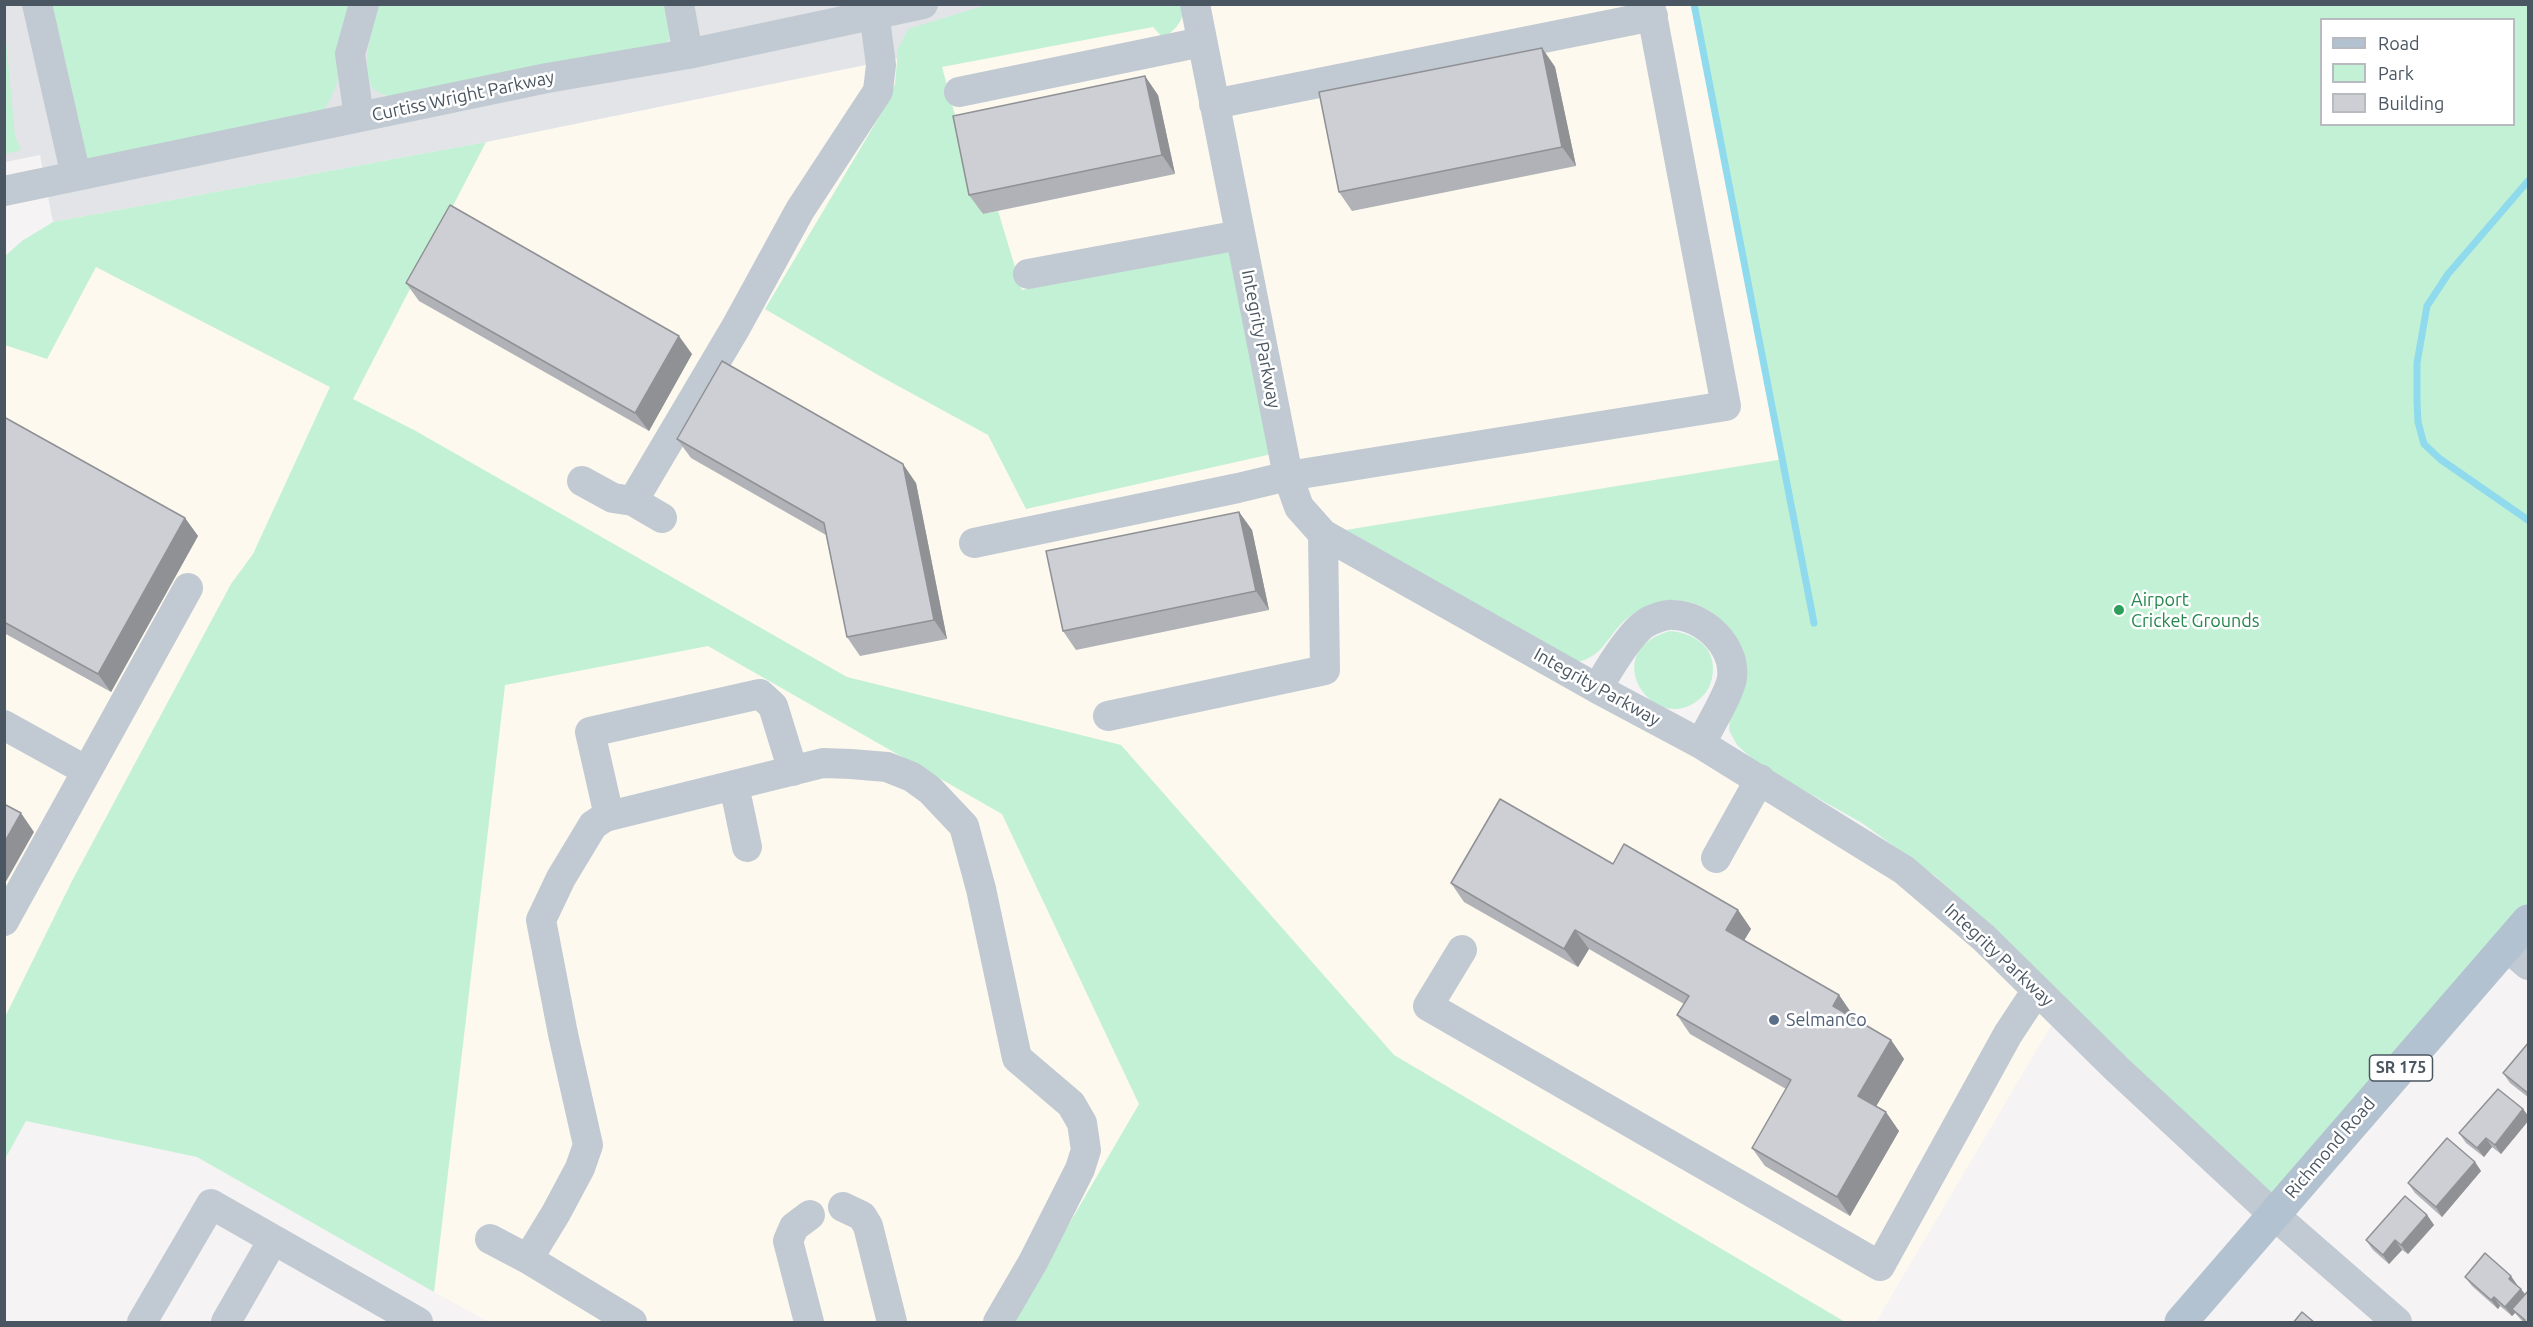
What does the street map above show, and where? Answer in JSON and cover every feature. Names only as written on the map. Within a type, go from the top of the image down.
[{"type":"main road","name":"Richmond Road","points":[[2181,1323],[2272,1214],[2517,956],[2529,921]]},
{"type":"street","points":[[37,4],[76,176]]},
{"type":"street","points":[[359,117],[350,54],[364,4]]},
{"type":"street","points":[[679,4],[688,54]]},
{"type":"street","name":"Curtiss Wright Parkway","points":[[4,191],[547,78],[688,54],[874,9],[923,4]]},
{"type":"street","name":"Integrity Parkway","points":[[1195,4],[1288,476],[1299,507],[1323,534],[1598,689],[1701,744],[1904,870],[1984,938],[2117,1069],[2272,1214],[2397,1323]]},
{"type":"street","points":[[633,501],[736,327],[800,210],[878,91],[881,65],[874,9]]},
{"type":"street","points":[[974,543],[1288,476],[1726,406],[1652,10],[1214,104]]},
{"type":"street","points":[[959,92],[1202,42]]},
{"type":"street","points":[[1028,274],[1240,235]]},
{"type":"street","points":[[582,481],[613,498],[633,501],[662,518]]},
{"type":"street","points":[[1108,716],[1325,670],[1323,534]]},
{"type":"street","points":[[4,921],[188,588]]},
{"type":"street","points":[[1598,689],[1609,667],[1645,623],[1672,614],[1696,621],[1716,634],[1731,655],[1732,678],[1701,744]]},
{"type":"street","points":[[609,816],[590,732],[760,694],[773,705],[793,771]]},
{"type":"street","points":[[4,725],[87,771]]},
{"type":"street","points":[[528,1259],[580,1168],[588,1145],[541,920],[561,878],[593,825],[609,816],[823,763],[887,767],[912,777],[930,790],[964,826],[981,889],[1017,1058],[1071,1104],[1082,1123],[1086,1150],[1080,1169],[1033,1262],[998,1323]]},
{"type":"street","points":[[1716,858],[1760,779]]},
{"type":"street","points":[[734,785],[747,847]]},
{"type":"street","points":[[1462,950],[1428,1006],[1880,1266],[2008,1034],[2037,990]]},
{"type":"street","points":[[142,1323],[211,1204],[418,1323]]},
{"type":"street","points":[[843,1207],[862,1216],[868,1226],[892,1323]]},
{"type":"street","points":[[809,1323],[788,1241],[794,1227],[810,1215]]},
{"type":"street","points":[[490,1239],[528,1259],[632,1323]]},
{"type":"street","points":[[226,1323],[273,1240]]},
{"type":"shaded area","points":[[5,5],[1161,5],[486,142],[53,222],[40,155],[5,162]]},
{"type":"shaded area","points":[[1161,5],[1697,5],[1784,459],[1325,533],[1904,870],[2059,1012],[1876,1322],[1845,1322],[1394,1055],[1121,745],[847,677],[352,399],[486,142]]},
{"type":"shaded area","points":[[96,267],[330,387],[253,554],[231,584],[72,881],[5,1017],[5,345],[47,358]]},
{"type":"shaded area","points":[[708,646],[1002,813],[1139,1105],[1012,1322],[489,1322],[434,1292],[505,685]]},
{"type":"green space","points":[[46,5],[350,5],[339,76],[335,90],[320,116],[87,160]]},
{"type":"green space","points":[[378,5],[671,5],[676,25],[665,46],[394,99],[376,91],[370,84],[367,74],[368,49]]},
{"type":"green space","points":[[986,5],[1183,5],[1178,25],[1163,38],[1153,27],[942,67],[982,214],[998,211],[1022,290],[1075,276],[1233,251],[1272,454],[1026,509],[988,435],[878,375],[765,309],[885,107],[895,84],[898,49],[908,29]]},
{"type":"green space","name":"Airport Cricket Grounds","points":[[1697,5],[2528,5],[2528,921],[2273,1214],[2101,1043],[1996,930],[1934,875],[1862,823],[1759,765],[1737,745],[1729,730],[1735,637],[1713,613],[1690,602],[1666,601],[1655,604],[1633,614],[1623,622],[1596,653],[1574,662],[1346,530],[1784,459]]},
{"type":"green space","points":[[4,20],[15,136],[21,150],[5,154]]},
{"type":"green space","points":[[486,142],[353,399],[414,430],[847,677],[1121,745],[1394,1055],[1845,1322],[1012,1322],[1139,1104],[1002,814],[708,646],[505,685],[434,1292],[197,1157],[26,1121],[5,1159],[5,1017],[72,881],[231,584],[253,554],[330,387],[96,267],[47,359],[5,345],[5,256],[22,241],[53,222]]},
{"type":"green space","points":[[1670,631],[1680,632],[1697,639],[1712,659],[1711,682],[1705,694],[1697,701],[1680,709],[1664,707],[1650,699],[1639,686],[1634,671],[1637,655],[1648,641]]},
{"type":"building","points":[[1542,48],[1562,147],[1339,192],[1319,92]]},
{"type":"building","points":[[1145,76],[1162,155],[969,195],[953,116]]},
{"type":"building","points":[[450,205],[679,336],[635,413],[406,283]]},
{"type":"building","points":[[722,361],[903,464],[934,620],[847,637],[824,523],[677,439]]},
{"type":"building","points":[[4,417],[185,518],[98,674],[4,622]]},
{"type":"building","points":[[1239,512],[1256,591],[1063,631],[1046,551]]},
{"type":"building","name":"SelmanCo","points":[[1500,799],[1613,864],[1624,844],[1738,910],[1726,930],[1839,995],[1833,1006],[1891,1040],[1858,1096],[1886,1112],[1837,1197],[1752,1148],[1791,1080],[1677,1015],[1689,996],[1575,930],[1564,949],[1451,883]]},
{"type":"building","points":[[4,804],[21,813],[4,843]]},
{"type":"building","points":[[2529,1042],[2529,1094],[2503,1073]]},
{"type":"building","points":[[2498,1089],[2523,1109],[2495,1145],[2486,1138],[2477,1148],[2459,1133]]},
{"type":"building","points":[[2447,1138],[2475,1162],[2436,1207],[2408,1183]]},
{"type":"building","points":[[2405,1196],[2427,1215],[2401,1245],[2395,1240],[2383,1255],[2366,1240]]},
{"type":"building","points":[[2485,1253],[2511,1276],[2509,1279],[2521,1289],[2505,1307],[2494,1297],[2491,1300],[2465,1277]]},
{"type":"building","points":[[2529,1290],[2529,1323],[2523,1323],[2525,1320],[2512,1309]]},
{"type":"building","points":[[2302,1312],[2315,1323],[2293,1323]]},
{"type":"waterway","points":[[1694,4],[1814,623]]},
{"type":"waterway","points":[[2528,181],[2448,274],[2427,306],[2417,363],[2418,422],[2424,444],[2440,459],[2528,520]]},
{"type":"place","name":"Airport Cricket Grounds","points":[[2119,610]]},
{"type":"place","name":"SelmanCo","points":[[1774,1020]]}]
